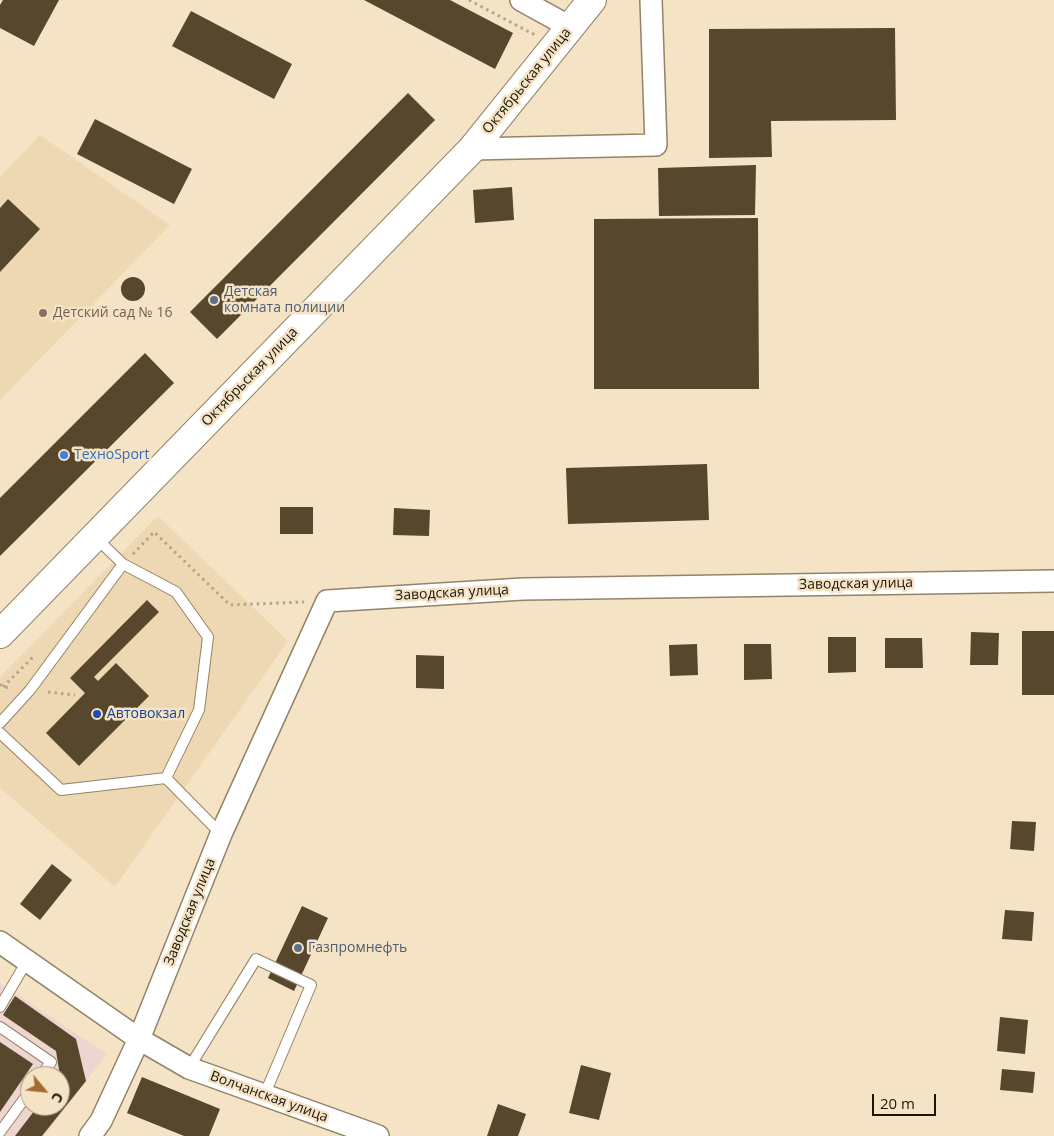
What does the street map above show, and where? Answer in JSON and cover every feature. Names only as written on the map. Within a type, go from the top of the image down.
[{"type":"main road","name":"Октябрьская улица","points":[[0,634],[472,149],[592,0]]},
{"type":"street","points":[[521,0],[570,27]]},
{"type":"street","points":[[472,149],[656,145],[651,0]]},
{"type":"street","name":"Заводская улица","points":[[90,1136],[101,1121],[139,1039],[221,834],[327,600],[523,589],[1054,581]]},
{"type":"street","name":"Волчанская улица","points":[[0,942],[139,1039],[189,1068],[378,1136]]},
{"type":"lane","points":[[94,537],[123,564],[176,592],[208,637],[199,710],[166,778]]},
{"type":"lane","points":[[0,723],[30,690],[123,564]]},
{"type":"lane","points":[[0,733],[61,790],[166,778]]},
{"type":"lane","points":[[166,778],[221,834]]},
{"type":"lane","points":[[189,1068],[256,959],[311,985],[264,1096]]},
{"type":"lane","points":[[0,1007],[27,961]]},
{"type":"lane","points":[[0,1028],[51,1062],[48,1066]]},
{"type":"lane","points":[[0,1132],[20,1105]]},
{"type":"path","points":[[469,0],[533,34]]},
{"type":"shaded area","name":"Детский сад № 16","points":[[40,135],[170,225],[0,400],[0,177]]},
{"type":"shaded area","points":[[158,516],[288,641],[115,887],[0,788],[0,677]]},
{"type":"shaded area","points":[[0,983],[107,1054],[70,1102],[70,1066],[20,1066],[20,1116],[59,1116],[44,1136],[0,1136]]},
{"type":"building","points":[[3,0],[59,0],[34,46],[0,28],[0,5]]},
{"type":"building","points":[[364,0],[450,0],[513,33],[495,69]]},
{"type":"building","points":[[191,11],[292,64],[274,99],[172,46]]},
{"type":"building","points":[[895,28],[896,120],[771,121],[772,157],[709,158],[709,29]]},
{"type":"building","points":[[408,93],[435,120],[217,339],[190,312]]},
{"type":"building","points":[[95,119],[192,169],[174,204],[77,154]]},
{"type":"building","points":[[756,165],[755,215],[659,216],[658,168]]},
{"type":"building","points":[[512,187],[514,220],[475,223],[473,190]]},
{"type":"building","points":[[8,199],[40,229],[0,272],[0,208]]},
{"type":"building","points":[[758,218],[759,389],[594,389],[594,219]]},
{"type":"building","points":[[133,277],[142,280],[145,289],[142,298],[133,301],[124,298],[121,289],[124,280]]},
{"type":"building","points":[[145,353],[174,383],[0,556],[0,498]]},
{"type":"building","points":[[707,464],[709,520],[568,524],[566,468]]},
{"type":"building","points":[[280,507],[313,507],[313,534],[280,534]]},
{"type":"building","points":[[394,508],[430,510],[429,536],[393,535]]},
{"type":"building","name":"Автовокзал","points":[[147,600],[159,612],[94,677],[98,681],[116,663],[149,696],[79,766],[46,733],[85,693],[70,678]]},
{"type":"building","points":[[1022,631],[1054,631],[1054,695],[1022,695]]},
{"type":"building","points":[[971,632],[999,633],[998,665],[970,665]]},
{"type":"building","points":[[828,637],[856,637],[856,672],[828,673]]},
{"type":"building","points":[[885,638],[922,638],[923,668],[885,668]]},
{"type":"building","points":[[697,644],[698,675],[670,676],[669,645]]},
{"type":"building","points":[[744,644],[771,644],[772,679],[744,680]]},
{"type":"building","points":[[416,655],[444,656],[444,689],[416,688]]},
{"type":"building","points":[[1012,821],[1036,822],[1034,851],[1010,849]]},
{"type":"building","points":[[52,864],[72,880],[40,920],[20,904]]},
{"type":"building","name":"Газпромнефть","points":[[302,906],[328,918],[294,991],[268,978]]},
{"type":"building","points":[[1005,910],[1034,912],[1032,941],[1002,939]]},
{"type":"building","points":[[15,996],[76,1039],[86,1081],[70,1101],[70,1066],[58,1066],[56,1051],[3,1015]]},
{"type":"building","points":[[1000,1017],[1028,1020],[1025,1054],[997,1051]]},
{"type":"building","points":[[0,1042],[33,1064],[32,1066],[20,1066],[20,1083],[0,1112]]},
{"type":"building","points":[[581,1065],[611,1073],[599,1120],[569,1113]]},
{"type":"building","points":[[1002,1069],[1035,1072],[1033,1093],[1000,1090]]},
{"type":"building","points":[[142,1077],[220,1109],[209,1136],[184,1136],[127,1113]]},
{"type":"building","points":[[498,1104],[526,1114],[518,1136],[487,1136]]},
{"type":"building","points":[[30,1116],[58,1116],[42,1136],[15,1136]]},
{"type":"place","name":"Детская комната полиции","points":[[214,300]]},
{"type":"place","name":"Детский сад № 16","points":[[43,313]]},
{"type":"place","name":"ТехноSport","points":[[64,455]]},
{"type":"place","name":"Автовокзал","points":[[97,714]]},
{"type":"place","name":"Газпромнефть","points":[[298,948]]}]
